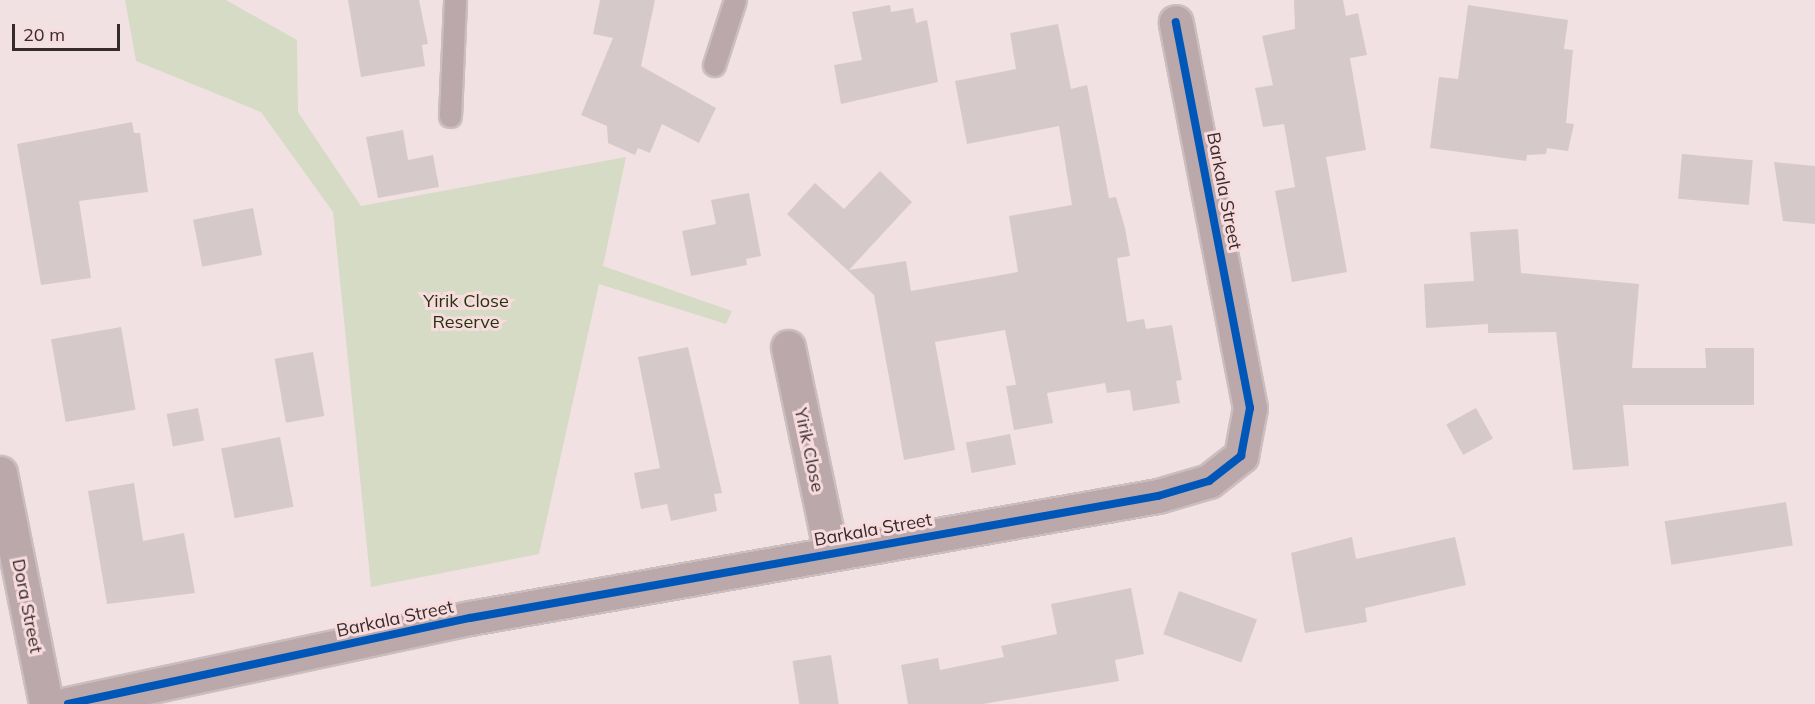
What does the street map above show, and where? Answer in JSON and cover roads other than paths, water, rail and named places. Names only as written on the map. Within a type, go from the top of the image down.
[{"type":"street","name":"Barkala Street","points":[[68,704],[470,618],[1158,496],[1209,481],[1241,456],[1250,408],[1176,22]]},
{"type":"street","name":"Yirik Close","points":[[788,347],[831,553]]},
{"type":"street","name":"Dora Street","points":[[0,473],[46,704]]},
{"type":"lane","points":[[450,116],[455,0]]},
{"type":"lane","points":[[714,65],[735,0]]},
{"type":"park label","name":"Yirik Close Reserve","points":[[466,312]]}]
